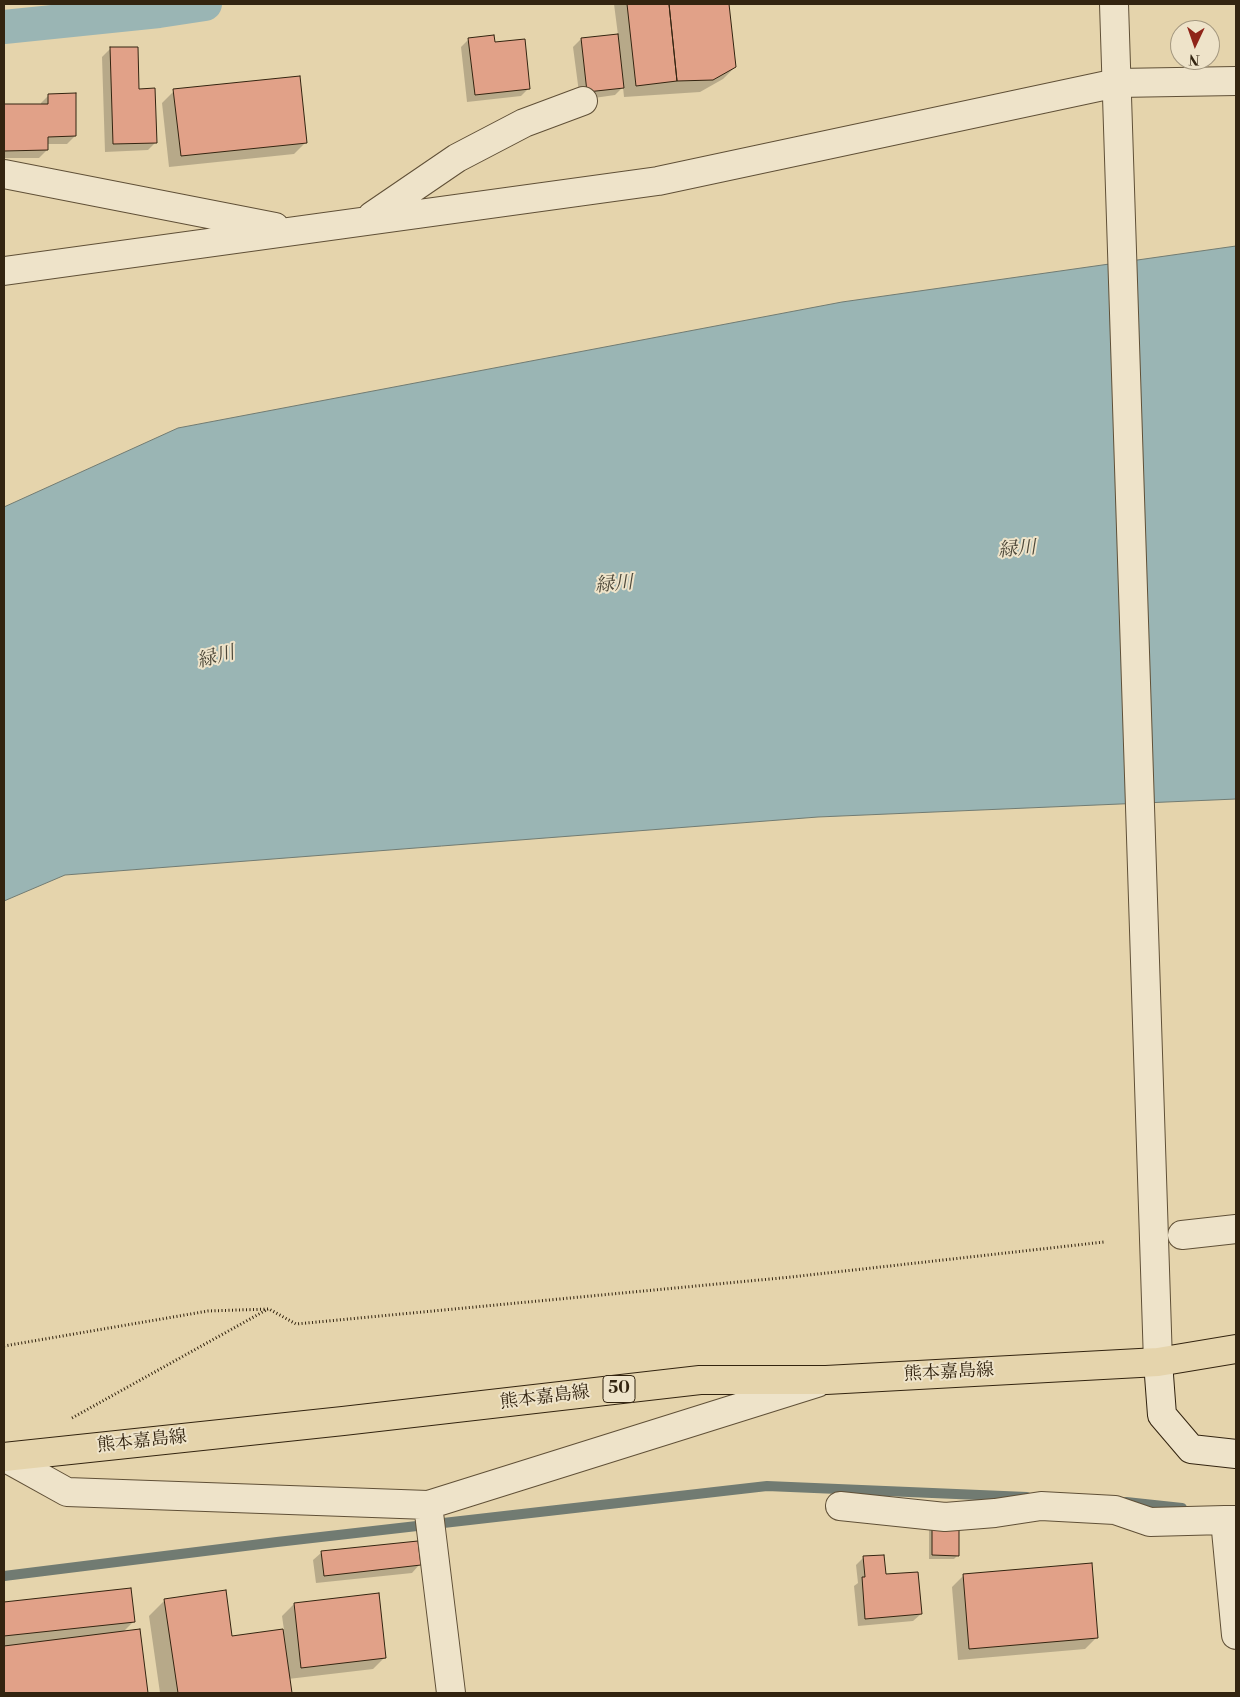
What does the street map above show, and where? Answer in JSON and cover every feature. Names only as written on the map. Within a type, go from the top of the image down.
[{"type":"main road","name":"熊本嘉島線","points":[[4,1457],[700,1380],[826,1380],[1158,1362],[1236,1349]]},
{"type":"street","points":[[1114,4],[1156,1322],[1162,1415],[1191,1449],[1236,1454]]},
{"type":"street","points":[[4,270],[658,181],[1117,82],[1236,81]]},
{"type":"street","points":[[368,219],[457,158],[524,123],[583,101]]},
{"type":"street","points":[[4,174],[296,231]]},
{"type":"street","points":[[1182,1235],[1236,1228]]},
{"type":"street","points":[[4,1457],[68,1492],[428,1505],[826,1380]]},
{"type":"street","points":[[428,1505],[451,1693]]},
{"type":"street","points":[[840,1506],[944,1518],[1041,1506],[1115,1510],[1150,1522],[1230,1520],[1236,1634]]},
{"type":"path","points":[[4,1346],[208,1311],[269,1309],[296,1324],[791,1277],[1104,1242]]},
{"type":"path","points":[[64,1423],[269,1309]]},
{"type":"water","name":"緑川","points":[[1236,246],[1236,799],[818,817],[65,875],[4,901],[4,507],[178,428],[842,302]]},
{"type":"building","points":[[627,4],[669,4],[677,81],[636,86]]},
{"type":"building","points":[[669,4],[729,4],[736,67],[713,80],[677,81]]},
{"type":"building","points":[[618,34],[624,88],[587,92],[581,38]]},
{"type":"building","points":[[494,35],[495,42],[525,39],[530,89],[475,95],[468,38]]},
{"type":"building","points":[[110,47],[138,47],[139,89],[155,88],[157,143],[113,144]]},
{"type":"building","points":[[300,76],[307,143],[181,156],[173,89]]},
{"type":"building","points":[[76,93],[76,136],[48,137],[48,150],[4,151],[4,104],[48,104],[48,94]]},
{"type":"building","points":[[932,1523],[959,1523],[959,1556],[932,1555]]},
{"type":"building","points":[[418,1541],[421,1565],[324,1576],[321,1551]]},
{"type":"building","points":[[884,1555],[886,1574],[918,1572],[922,1614],[865,1619],[862,1577],[865,1577],[863,1556]]},
{"type":"building","points":[[1092,1563],[1098,1638],[969,1649],[963,1574]]},
{"type":"building","points":[[131,1588],[135,1622],[4,1636],[4,1602]]},
{"type":"building","points":[[226,1590],[232,1636],[283,1629],[292,1693],[178,1693],[164,1599]]},
{"type":"building","points":[[379,1593],[386,1658],[301,1668],[294,1603]]},
{"type":"building","points":[[140,1629],[148,1693],[4,1693],[4,1646]]},
{"type":"waterway","points":[[4,27],[159,11],[205,4]]},
{"type":"waterway","points":[[4,1576],[277,1542],[767,1486],[1027,1497]]},
{"type":"waterway","points":[[1126,1502],[1182,1508]]}]
